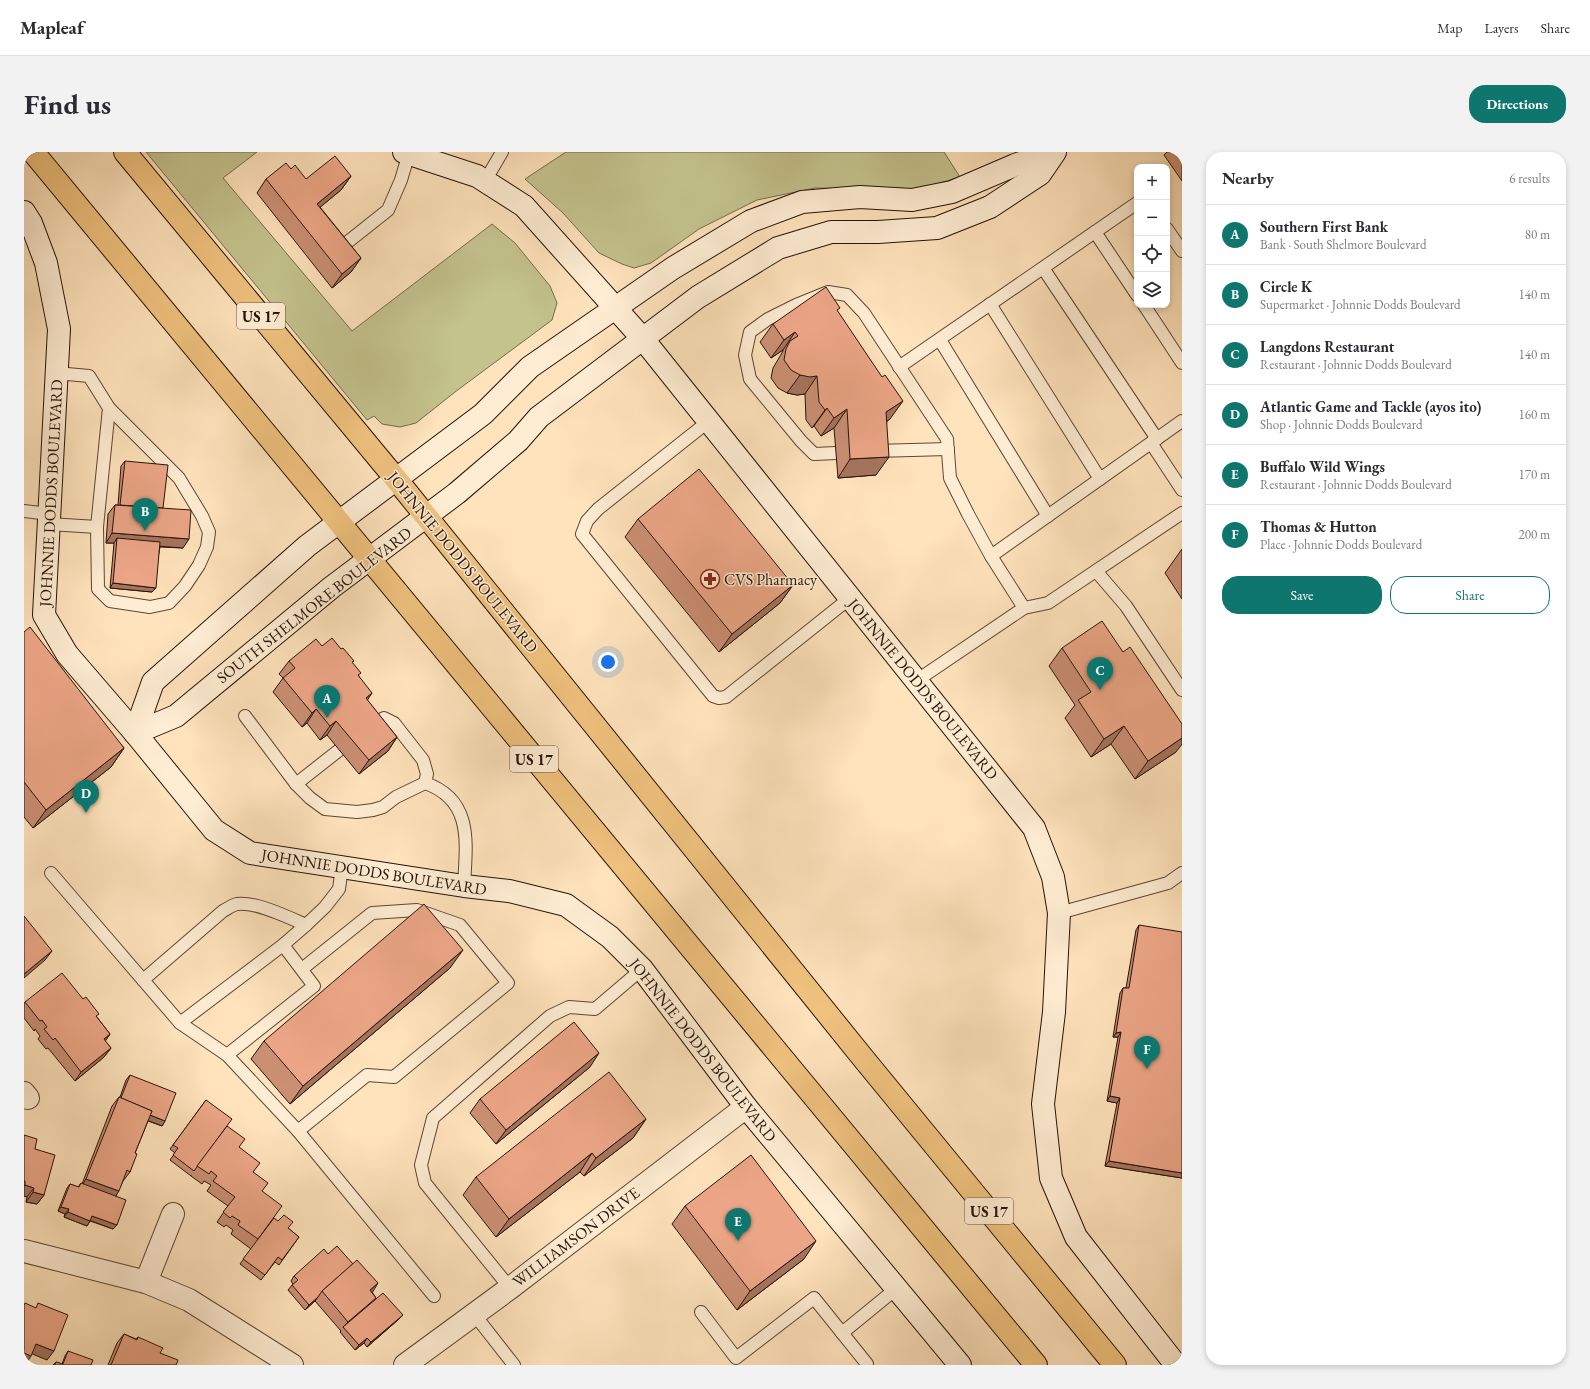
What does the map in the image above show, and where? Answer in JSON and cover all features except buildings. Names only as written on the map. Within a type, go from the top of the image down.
[{"type":"highway","name":"US 17","points":[[33,152],[1036,1365]]},
{"type":"highway","name":"JOHNNIE DODDS BOULEVARD","points":[[125,152],[396,479],[868,1064],[1115,1365]]},
{"type":"street","points":[[135,733],[153,682],[308,546],[484,414],[530,367],[673,268],[751,221],[802,202],[860,197],[912,200],[919,199],[952,192],[1015,165],[1052,152]]},
{"type":"street","name":"SOUTH SHELMORE BOULEVARD","points":[[135,733],[176,716],[332,587],[457,493],[518,441],[539,418],[698,297],[778,248],[831,232],[878,232],[937,228],[990,208],[1040,174],[1055,152]]},
{"type":"street","name":"JOHNNIE DODDS BOULEVARD","points":[[407,153],[477,176],[524,206],[616,307],[643,339],[1034,828],[1053,877],[1059,913],[1054,1012],[1043,1104],[1051,1178],[1076,1236],[1176,1365]]},
{"type":"street","name":"JOHNNIE DODDS BOULEVARD","points":[[24,212],[31,223],[46,263],[58,329],[44,615],[67,654],[135,733],[214,830],[250,853],[464,886],[509,891],[566,905],[610,937],[642,969],[746,1107],[960,1365]]},
{"type":"street","name":"WILLIAMSON DRIVE","points":[[405,1365],[510,1288],[746,1107]]},
{"type":"street","points":[[146,1282],[173,1214]]},
{"type":"street","points":[[24,1251],[146,1282],[189,1300],[292,1365]]},
{"type":"lane","points":[[485,181],[502,152]]},
{"type":"lane","points":[[349,241],[388,210],[401,180],[407,153]]},
{"type":"lane","points":[[899,367],[1134,205]]},
{"type":"lane","points":[[1095,232],[1134,290]]},
{"type":"lane","points":[[1170,233],[1182,251]]},
{"type":"lane","points":[[1043,268],[1154,441],[1182,490]]},
{"type":"lane","points":[[836,453],[814,454],[801,441],[750,379],[745,355],[750,332],[768,319],[796,305],[828,292],[847,296],[864,313],[947,439],[950,478],[991,556],[1024,608]]},
{"type":"lane","points":[[990,304],[1100,479]]},
{"type":"lane","points":[[1146,308],[1182,363]]},
{"type":"lane","points":[[940,340],[1048,516]]},
{"type":"lane","points":[[56,373],[89,376],[109,408],[179,478],[202,516],[209,532],[208,547],[200,564],[185,586],[169,603],[150,607],[110,601],[98,589],[98,528],[109,408]]},
{"type":"lane","points":[[709,421],[598,508],[587,521],[582,534],[713,696],[719,698],[726,697],[850,598]]},
{"type":"lane","points":[[991,556],[1182,421]]},
{"type":"lane","points":[[875,451],[948,449]]},
{"type":"lane","points":[[24,511],[49,519],[98,528]]},
{"type":"lane","points":[[916,681],[1024,608],[1048,603],[1182,513]]},
{"type":"lane","points":[[1096,571],[1126,606],[1182,690]]},
{"type":"lane","points":[[245,716],[296,784],[310,798],[325,809],[357,812],[373,810],[383,807],[396,797],[425,783],[438,787],[454,802],[465,828],[464,886]]},
{"type":"lane","points":[[296,784],[374,722],[384,718],[394,723],[423,760],[428,774],[425,783]]},
{"type":"lane","points":[[180,1024],[283,946],[306,925],[339,889],[342,867]]},
{"type":"lane","points":[[51,873],[180,1024],[227,1055],[298,1131],[434,1296]]},
{"type":"lane","points":[[1059,913],[1168,883],[1182,873]]},
{"type":"lane","points":[[143,980],[223,911],[236,904],[246,904],[267,909],[306,925]]},
{"type":"lane","points":[[298,1131],[367,1075],[394,1078],[508,983],[460,925],[417,910],[372,913],[302,969]]},
{"type":"lane","points":[[227,1055],[314,986],[283,946]]},
{"type":"lane","points":[[510,1288],[425,1183],[421,1165],[433,1118],[502,1056],[550,1016],[569,1007],[595,1009],[642,969]]},
{"type":"lane","points":[[842,1333],[897,1288]]},
{"type":"lane","points":[[701,1312],[736,1358],[814,1298],[867,1364],[866,1365]]},
{"type":"lane","points":[[474,1314],[514,1365]]},
{"type":"lane","points":[[1176,1365],[1182,1360]]},
{"type":"shaded area","points":[[146,152],[257,152],[223,178],[352,331],[492,224],[515,243],[550,286],[557,303],[552,320],[416,423],[400,427],[382,424],[374,416],[367,420]]},
{"type":"shaded area","points":[[566,152],[944,152],[960,177],[919,189],[886,190],[815,188],[757,200],[699,229],[651,263],[634,268],[599,253],[563,213],[525,179]]},
{"type":"place","name":"Circle K","points":[[145,531]]},
{"type":"place","name":"CVS Pharmacy","points":[[710,579]]},
{"type":"place","name":"Langdons Restaurant","points":[[1100,690]]},
{"type":"place","name":"Southern First Bank","points":[[327,718]]},
{"type":"place","name":"Atlantic Game and Tackle (ayos ito)","points":[[86,813]]},
{"type":"place","name":"Thomas & Hutton","points":[[1147,1069]]},
{"type":"place","name":"Buffalo Wild Wings","points":[[738,1241]]}]
